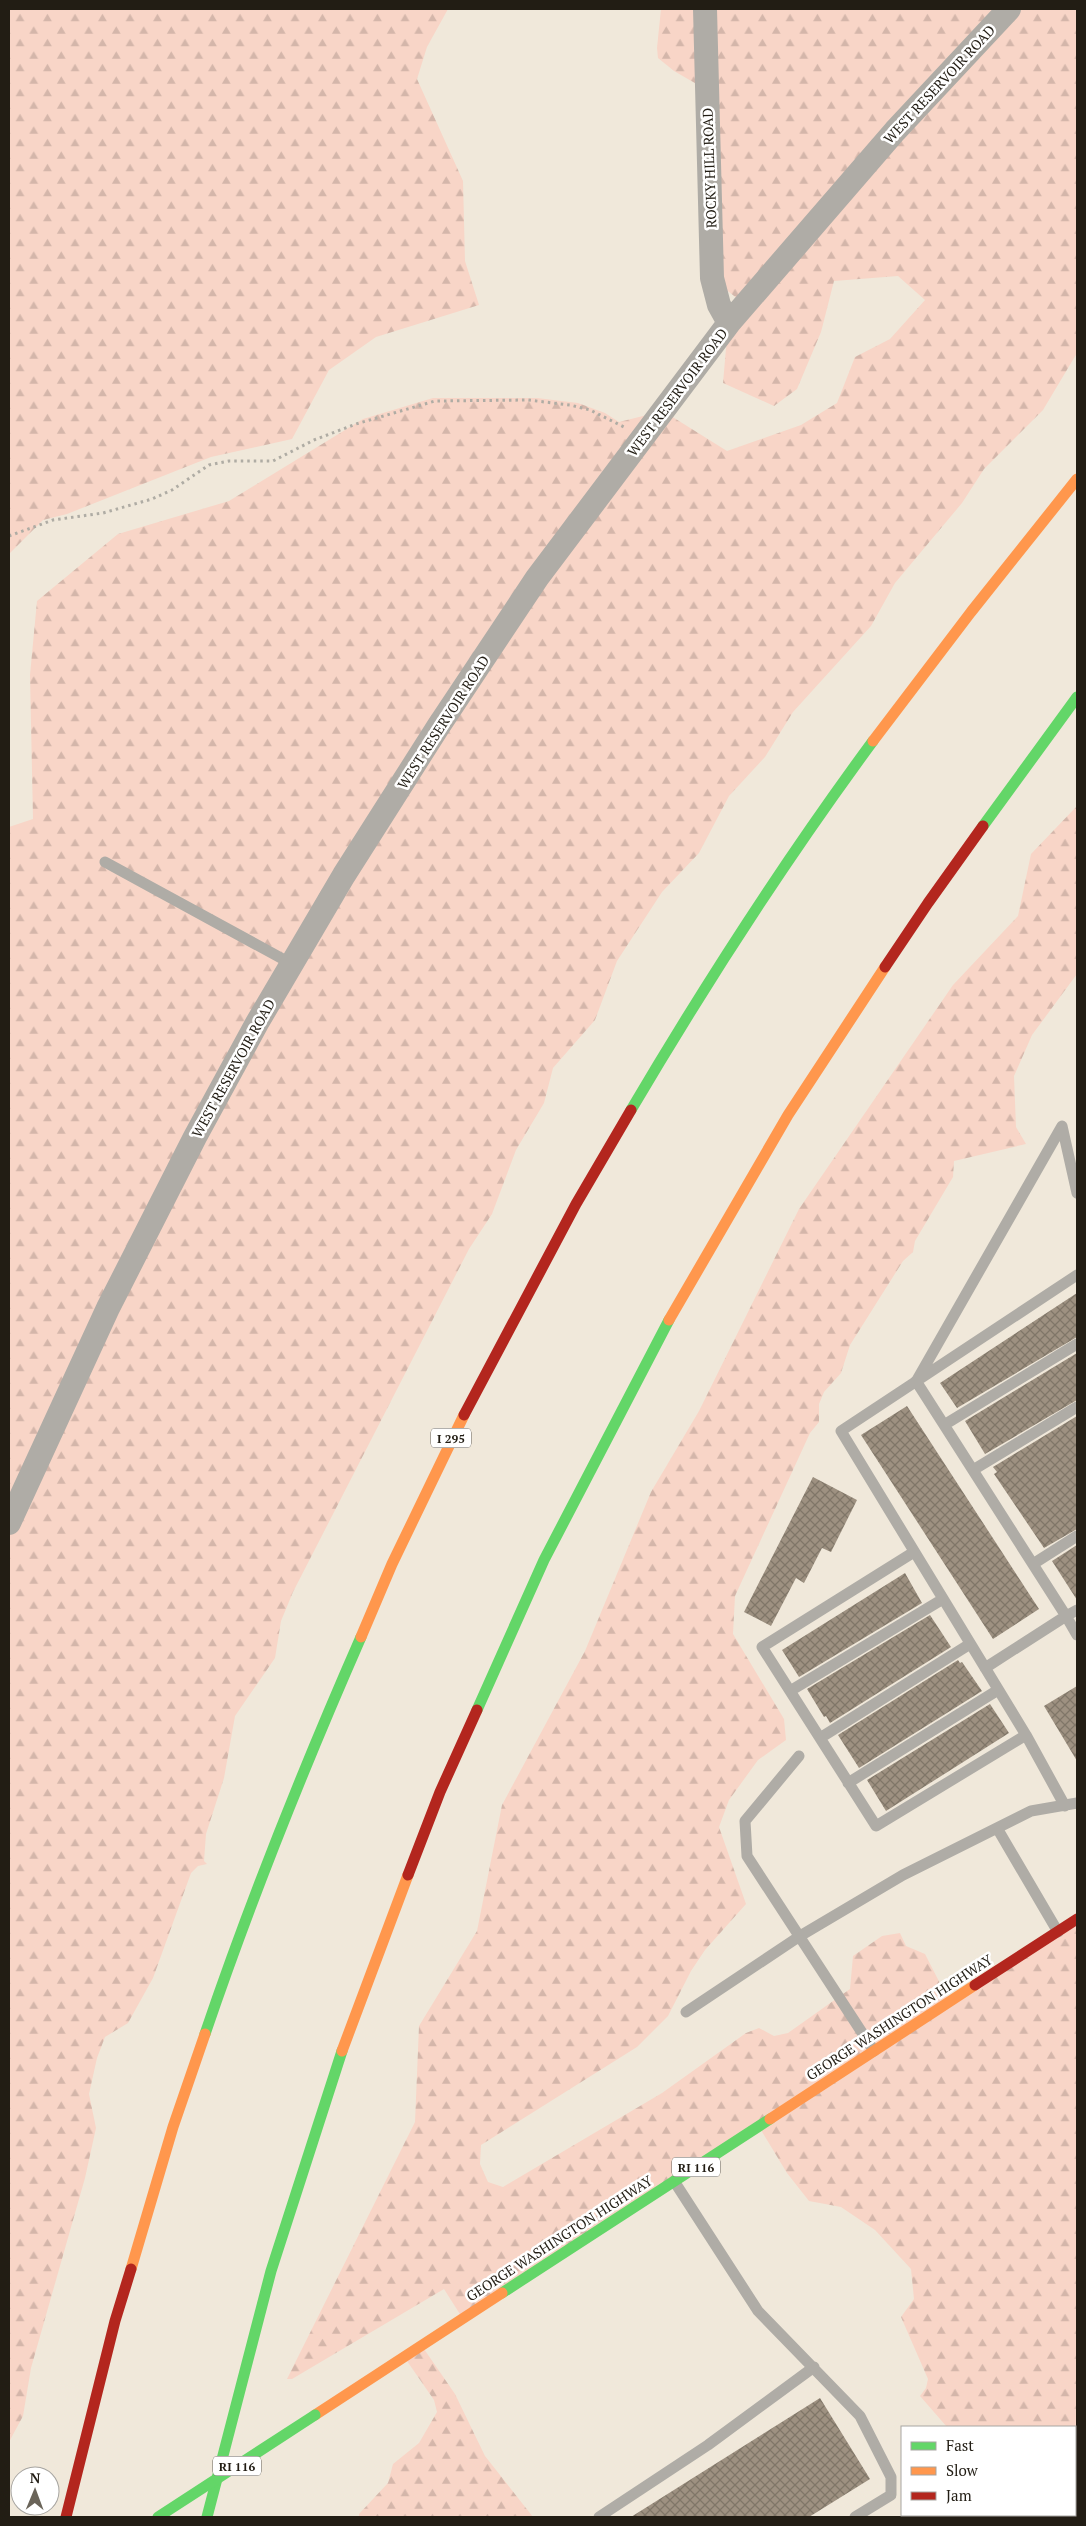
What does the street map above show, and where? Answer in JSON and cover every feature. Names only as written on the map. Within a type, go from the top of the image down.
[{"type":"main road","name":"I 295","points":[[66,2517],[99,2380],[140,2232],[186,2083],[218,1992],[269,1854],[323,1719],[390,1567],[453,1435],[562,1228],[640,1092],[717,970],[810,830],[895,712],[995,580],[1077,479]]},
{"type":"main road","points":[[208,2517],[276,2253],[352,2025],[433,1811],[535,1579],[630,1388],[700,1262],[779,1129],[909,928],[998,801],[1077,697]]},
{"type":"main road","name":"GEORGE WASHINGTON HIGHWAY","points":[[158,2517],[1077,1919]]},
{"type":"street","name":"ROCKY HILL ROAD","points":[[705,9],[712,278],[719,305],[729,323]]},
{"type":"street","name":"WEST RESERVOIR ROAD","points":[[9,1523],[108,1308],[195,1137],[292,964],[344,876],[438,727],[537,578],[729,323],[895,130],[1009,9]]},
{"type":"lane","points":[[105,862],[292,964]]},
{"type":"lane","points":[[916,1381],[1062,1126],[1077,1193]]},
{"type":"lane","points":[[1065,1806],[1026,1736],[841,1431],[1077,1275]]},
{"type":"lane","points":[[944,1425],[1077,1344]]},
{"type":"lane","points":[[916,1381],[1077,1635]]},
{"type":"lane","points":[[973,1470],[1077,1407]]},
{"type":"lane","points":[[1033,1564],[1077,1536]]},
{"type":"lane","points":[[914,1552],[762,1647],[876,1826],[1026,1736]]},
{"type":"lane","points":[[790,1691],[943,1599]]},
{"type":"lane","points":[[985,1668],[1077,1610]]},
{"type":"lane","points":[[820,1738],[970,1644]]},
{"type":"lane","points":[[848,1783],[998,1690]]},
{"type":"lane","points":[[798,1756],[745,1821],[748,1856],[874,2051]]},
{"type":"lane","points":[[686,2012],[800,1936],[902,1875],[1030,1811],[1077,1803]]},
{"type":"lane","points":[[997,1828],[1058,1932]]},
{"type":"lane","points":[[674,2181],[758,2311],[814,2366],[860,2416],[891,2477],[891,2495],[855,2517]]},
{"type":"lane","points":[[599,2517],[708,2445],[814,2366]]},
{"type":"path","points":[[9,536],[53,520],[103,513],[152,499],[172,490],[209,465],[229,461],[273,460],[340,430],[435,401],[528,400],[570,405],[590,410],[612,419],[632,432],[638,442]]},
{"type":"green space","points":[[9,9],[448,9],[427,47],[417,79],[463,181],[465,261],[479,305],[376,337],[329,370],[292,439],[211,457],[67,514],[43,520],[9,554]]},
{"type":"green space","points":[[661,9],[1077,9],[1077,353],[1043,410],[984,469],[962,503],[895,583],[871,626],[793,712],[765,757],[729,796],[699,853],[662,892],[617,961],[595,1020],[553,1068],[544,1103],[516,1150],[492,1214],[469,1249],[293,1592],[281,1621],[275,1658],[235,1716],[224,1778],[206,1834],[204,1861],[207,1864],[198,1866],[191,1873],[153,1978],[128,2023],[105,2037],[97,2058],[89,2094],[96,2128],[85,2178],[31,2368],[23,2416],[9,2442],[9,827],[33,819],[30,675],[37,601],[118,534],[229,501],[363,419],[433,398],[537,398],[578,403],[605,413],[619,422],[663,411],[727,451],[801,425],[837,403],[855,357],[890,339],[925,300],[898,276],[834,281],[821,332],[797,389],[774,406],[723,383],[727,337],[743,303],[715,281],[707,90],[674,71],[658,58],[657,48]]},
{"type":"green space","points":[[1077,806],[1077,974],[1032,1035],[1014,1076],[1016,1127],[1026,1144],[954,1161],[953,1177],[915,1241],[913,1252],[903,1261],[850,1345],[841,1373],[824,1392],[819,1404],[819,1422],[810,1433],[735,1596],[733,1634],[784,1719],[786,1740],[758,1760],[729,1800],[719,1827],[746,1904],[705,1950],[691,1971],[668,2016],[637,2047],[481,2145],[480,2164],[488,2182],[503,2187],[662,2093],[746,2033],[759,2028],[774,2036],[788,2033],[850,1989],[853,1956],[882,1936],[900,1933],[906,1946],[925,1954],[949,2001],[1077,1924],[1077,2517],[1001,2517],[1076,2516],[1076,2426],[946,2426],[920,2396],[926,2388],[928,2379],[901,2317],[914,2299],[911,2269],[875,2230],[841,2207],[809,2201],[787,2173],[761,2130],[463,2319],[444,2289],[292,2379],[287,2379],[415,2122],[419,2026],[477,1931],[502,1805],[585,1651],[651,1492],[699,1411],[799,1209],[953,985],[1018,916],[1031,854]]},
{"type":"green space","points":[[424,2349],[455,2394],[485,2456],[533,2517],[359,2517],[359,2514],[388,2483],[393,2464],[419,2443],[437,2412],[434,2400],[407,2361]]},
{"type":"building","points":[[1077,1293],[1077,1337],[957,1408],[940,1383]]},
{"type":"building","points":[[1077,1353],[1077,1400],[985,1454],[965,1421]]},
{"type":"building","points":[[907,1406],[1039,1609],[993,1639],[861,1435]]},
{"type":"building","points":[[1077,1416],[1077,1529],[1044,1548],[994,1474],[997,1472],[993,1467]]},
{"type":"building","points":[[813,1477],[857,1500],[831,1552],[822,1548],[804,1583],[796,1578],[771,1626],[744,1612]]},
{"type":"building","points":[[1077,1545],[1077,1600],[1052,1561]]},
{"type":"building","points":[[905,1573],[922,1603],[799,1677],[782,1650]]},
{"type":"building","points":[[930,1615],[951,1647],[830,1723],[826,1716],[824,1717],[807,1689]]},
{"type":"building","points":[[958,1660],[960,1663],[962,1662],[982,1691],[859,1768],[838,1735]]},
{"type":"building","points":[[1077,1686],[1077,1761],[1044,1706]]},
{"type":"building","points":[[990,1704],[1009,1733],[886,1811],[867,1780]]},
{"type":"building","points":[[820,2398],[870,2479],[809,2517],[631,2517]]},
{"type":"traffic: fast","points":[[983,826],[1077,697]]},
{"type":"traffic: fast","points":[[631,1110],[747,922],[873,741]]},
{"type":"traffic: fast","points":[[477,1710],[544,1560],[669,1320]]},
{"type":"traffic: fast","points":[[205,2034],[279,1834],[361,1637]]},
{"type":"traffic: fast","points":[[207,2517],[271,2271],[342,2051]]},
{"type":"traffic: fast","points":[[502,2293],[770,2119]]},
{"type":"traffic: fast","points":[[158,2517],[315,2415]]},
{"type":"traffic: slow","points":[[873,741],[971,612],[1077,479]]},
{"type":"traffic: slow","points":[[669,1320],[788,1115],[885,967]]},
{"type":"traffic: slow","points":[[361,1637],[392,1564],[464,1415]]},
{"type":"traffic: slow","points":[[342,2051],[408,1875]]},
{"type":"traffic: slow","points":[[770,2119],[975,1985]]},
{"type":"traffic: slow","points":[[131,2269],[173,2127],[205,2034]]},
{"type":"traffic: slow","points":[[315,2415],[502,2293]]},
{"type":"traffic: jam","points":[[885,967],[983,826]]},
{"type":"traffic: jam","points":[[464,1415],[576,1204],[631,1110]]},
{"type":"traffic: jam","points":[[408,1875],[440,1792],[477,1710]]},
{"type":"traffic: jam","points":[[975,1985],[1077,1919]]},
{"type":"traffic: jam","points":[[66,2517],[115,2321],[131,2269]]}]
